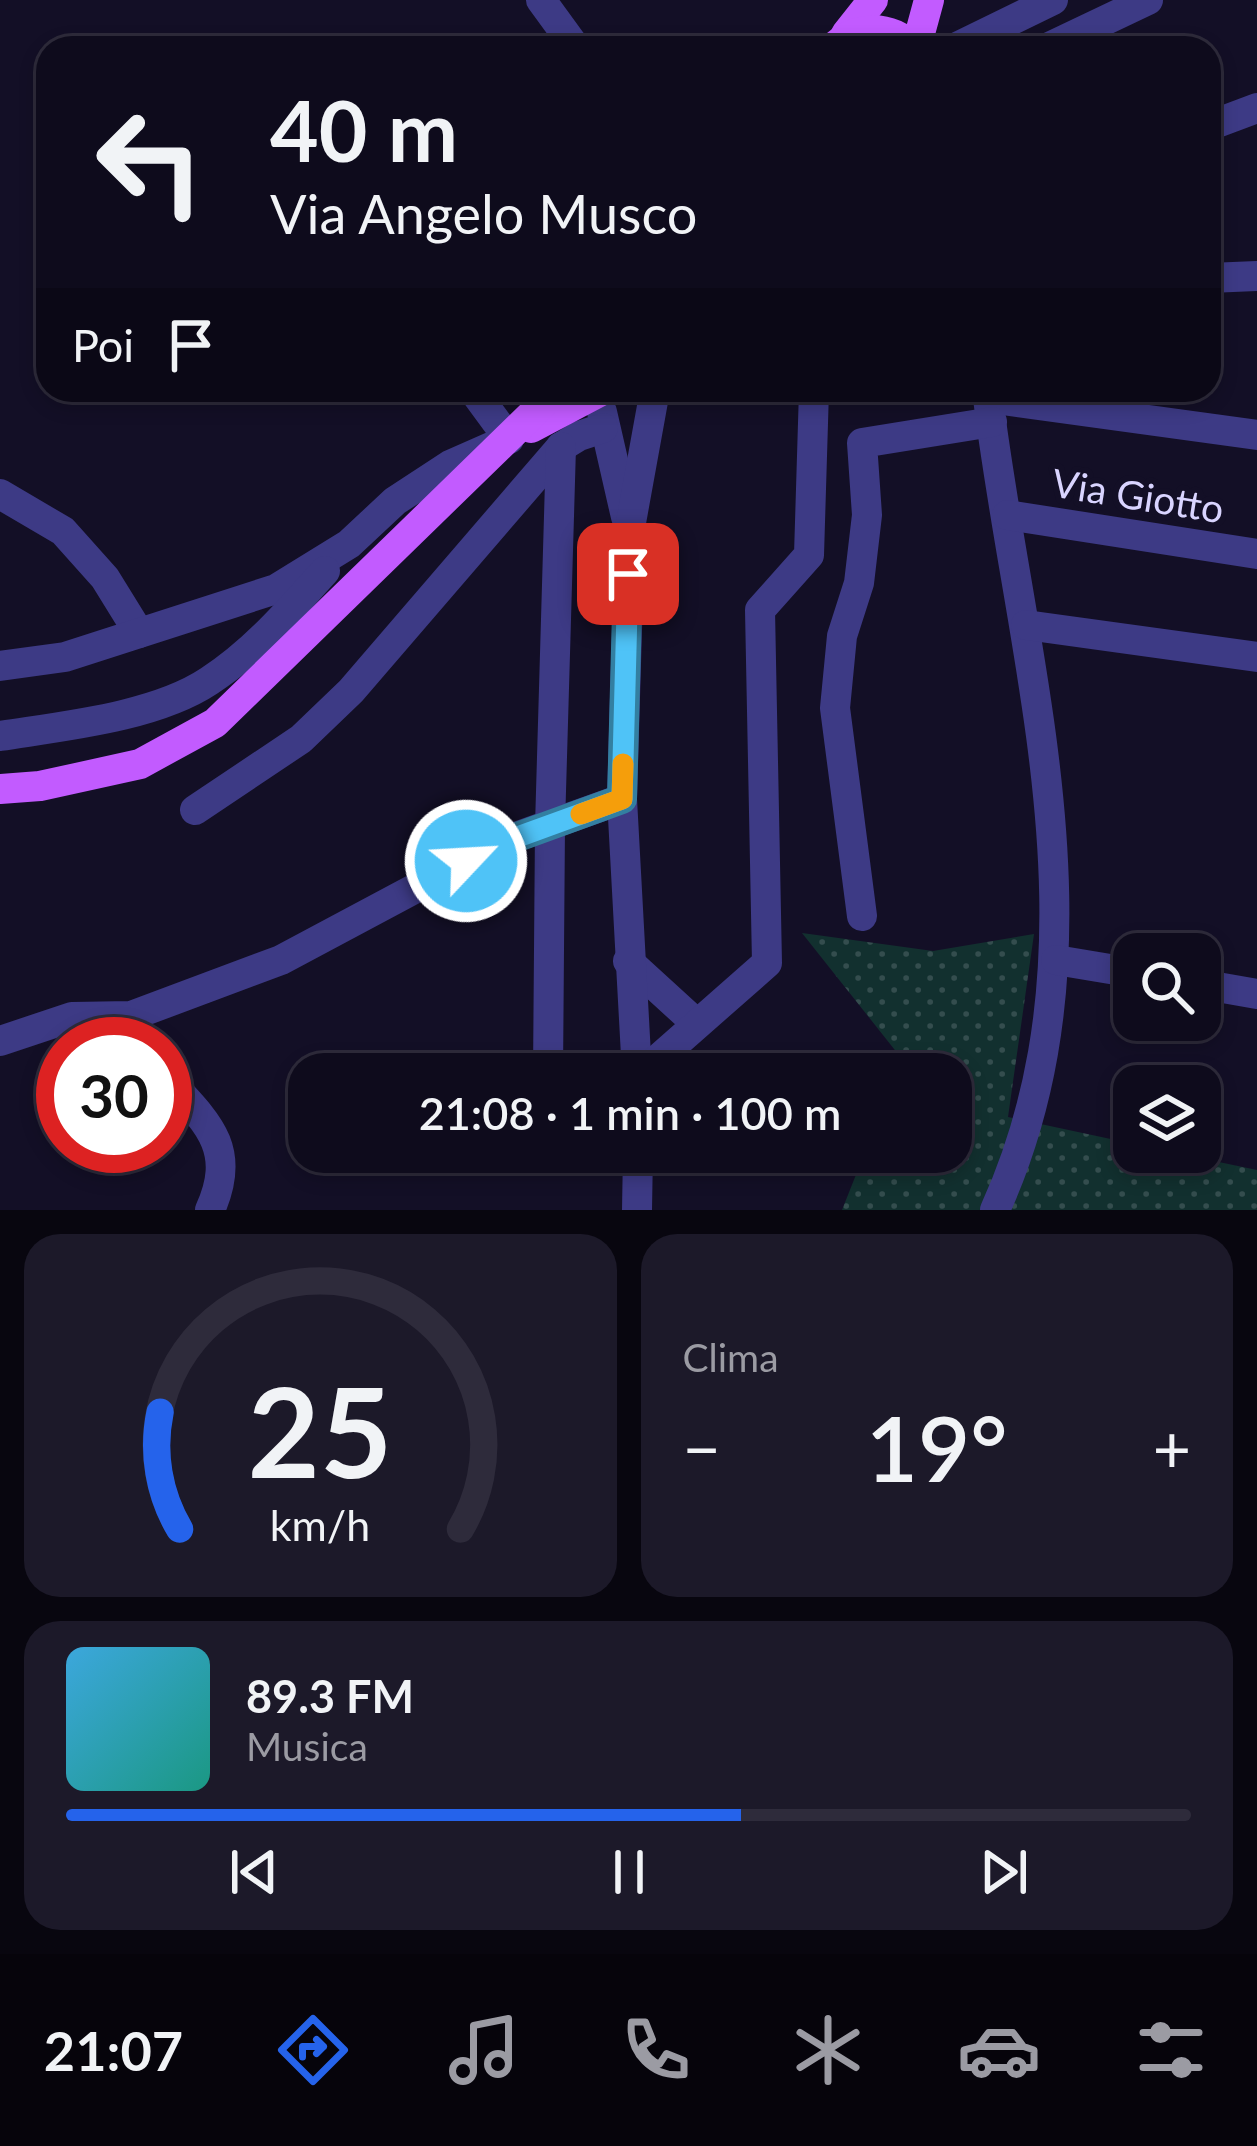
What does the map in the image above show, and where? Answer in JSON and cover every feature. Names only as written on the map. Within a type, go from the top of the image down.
[{"type":"main road","points":[[843,36],[873,0]]},
{"type":"main road","points":[[918,36],[929,0]]},
{"type":"main road","points":[[855,36],[878,29],[895,36]]},
{"type":"main road","points":[[0,789],[40,786],[140,764],[215,723],[545,402]]},
{"type":"main road","points":[[509,439],[581,402]]},
{"type":"street","points":[[541,0],[567,36]]},
{"type":"street","points":[[1072,36],[1148,0]]},
{"type":"street","points":[[1007,36],[1044,5]]},
{"type":"street","points":[[980,36],[1044,5]]},
{"type":"street","points":[[1221,122],[1257,108]]},
{"type":"street","points":[[1221,278],[1257,276]]},
{"type":"street","points":[[0,736],[149,706],[206,683],[269,633],[395,501],[450,465],[509,439],[482,402]]},
{"type":"street","points":[[602,402],[603,428],[629,528]]},
{"type":"street","points":[[637,1053],[622,799],[629,528],[654,402]]},
{"type":"street","points":[[663,1053],[766,963],[760,610],[809,556],[814,402]]},
{"type":"street","points":[[862,916],[835,709],[842,636],[859,583],[867,515],[862,443],[989,403],[1257,435]]},
{"type":"street","points":[[989,403],[1052,827],[1056,960],[1047,1049],[1011,1174],[995,1210]]},
{"type":"street","points":[[195,810],[301,739],[351,691],[561,447],[603,428]]},
{"type":"street","points":[[548,1053],[561,447]]},
{"type":"street","points":[[0,494],[63,531],[105,578],[139,633]]},
{"type":"street","name":"Via Giotto","points":[[1007,515],[1257,554]]},
{"type":"street","points":[[0,666],[64,656],[275,590],[349,544]]},
{"type":"street","points":[[1025,625],[1257,657]]},
{"type":"street","points":[[120,1017],[280,960],[504,842],[622,799]]},
{"type":"street","points":[[1056,960],[1113,970]]},
{"type":"street","points":[[628,961],[697,1024]]},
{"type":"street","points":[[1221,988],[1257,994]]},
{"type":"street","points":[[0,1041],[36,1029]]},
{"type":"street","points":[[192,1111],[220,1147],[223,1180],[210,1210]]},
{"type":"street","points":[[637,1210],[638,1173]]},
{"type":"green space","points":[[802,933],[933,951],[1034,934],[1008,1117],[1113,1140],[1113,1173],[1221,1173],[1221,1162],[1257,1170],[1257,1210],[842,1210],[857,1173],[972,1173],[972,1053],[897,1053]]},
{"type":"slow traffic","points":[[581,814],[622,799],[623,764]]},
{"type":"route","points":[[466,861],[504,842],[622,799],[628,574]]}]
